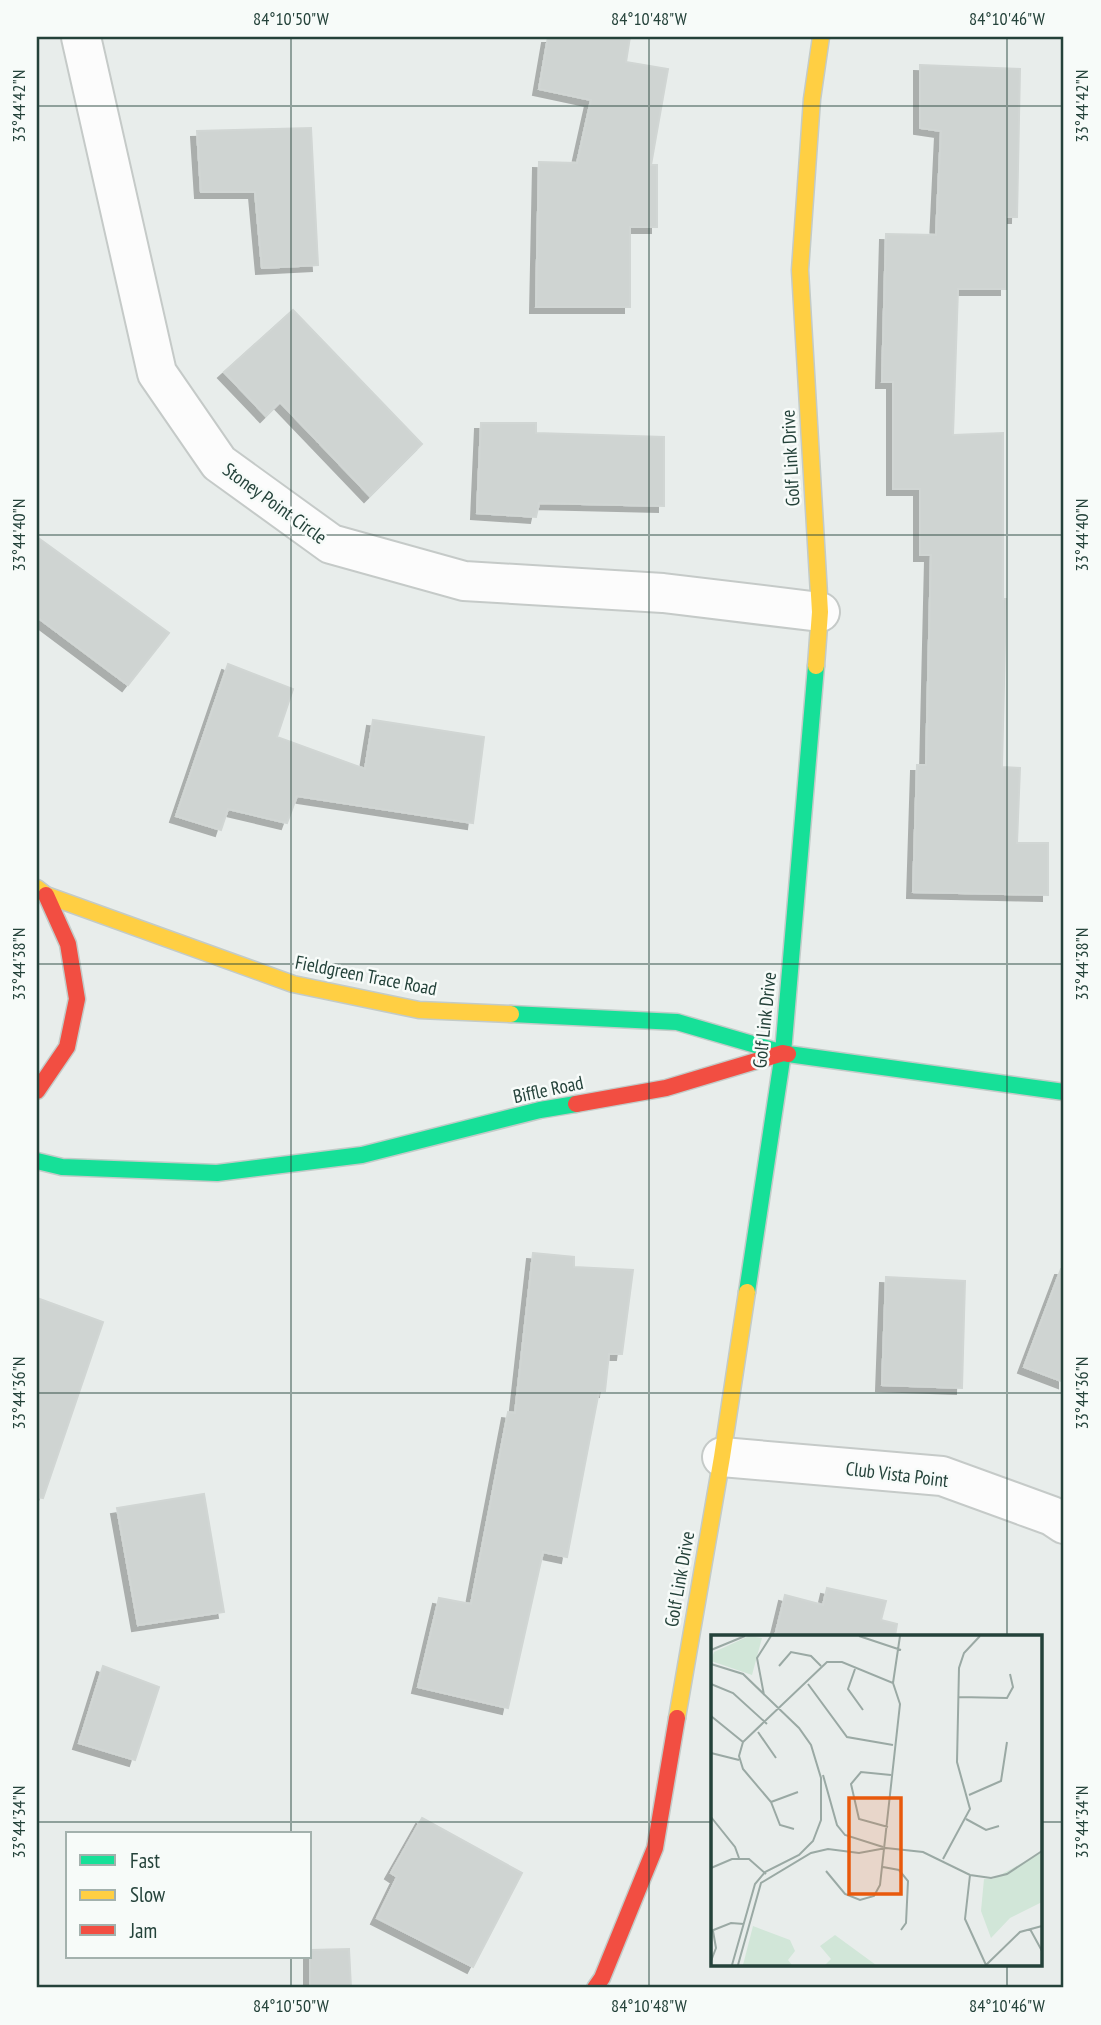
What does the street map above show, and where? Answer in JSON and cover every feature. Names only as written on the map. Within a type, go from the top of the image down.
[{"type":"street","name":"Stoney Point Circle","points":[[81,37],[157,373],[219,463],[331,544],[464,581],[663,593],[820,612]]},
{"type":"street","name":"Golf Link Drive","points":[[595,1988],[602,1978],[655,1848],[722,1457],[783,1053],[820,612],[800,270],[812,99],[821,37]]},
{"type":"street","name":"Fieldgreen Trace Road","points":[[41,892],[293,984],[419,1010],[677,1022],[783,1053]]},
{"type":"street","points":[[37,1091],[67,1047],[77,999],[68,944],[41,892]]},
{"type":"street","name":"Biffle Road","points":[[37,1161],[62,1167],[217,1173],[362,1155],[540,1110],[666,1088],[783,1053],[1064,1092]]},
{"type":"street","name":"Club Vista Point","points":[[722,1457],[942,1476],[1052,1516],[1064,1524]]},
{"type":"building","points":[[548,37],[630,37],[626,62],[668,69],[651,165],[657,165],[657,227],[630,227],[630,307],[536,307],[539,162],[577,163],[591,100],[539,89]]},
{"type":"building","points":[[920,65],[1020,69],[1017,217],[1006,217],[1006,289],[958,289],[953,435],[1003,433],[1003,599],[1006,599],[1002,767],[1020,768],[1017,843],[1048,843],[1048,895],[913,892],[917,765],[926,765],[931,555],[920,555],[920,489],[893,489],[893,382],[882,382],[886,234],[936,235],[941,131],[920,128]]},
{"type":"building","points":[[311,128],[318,265],[262,268],[255,192],[201,192],[197,131]]},
{"type":"building","points":[[293,310],[422,444],[370,496],[280,402],[266,416],[224,372]]},
{"type":"building","points":[[481,423],[536,423],[536,433],[664,437],[664,506],[539,503],[536,517],[477,513]]},
{"type":"building","points":[[37,537],[169,633],[128,685],[37,617]]},
{"type":"building","points":[[228,664],[293,689],[277,737],[365,769],[373,720],[484,737],[473,823],[297,796],[287,823],[228,809],[221,830],[176,816]]},
{"type":"building","points":[[533,1253],[574,1257],[574,1267],[633,1270],[622,1354],[609,1354],[605,1391],[599,1391],[567,1557],[543,1552],[508,1708],[418,1687],[439,1598],[471,1604],[508,1412],[515,1413]]},
{"type":"building","points":[[1061,1269],[1064,1269],[1064,1382],[1024,1367]]},
{"type":"building","points":[[886,1277],[965,1281],[962,1388],[882,1385]]},
{"type":"building","points":[[37,1298],[103,1322],[43,1498],[37,1497]]},
{"type":"building","points":[[204,1494],[224,1612],[138,1625],[117,1508]]},
{"type":"building","points":[[827,1588],[886,1601],[881,1620],[897,1624],[895,1635],[775,1635],[785,1595],[823,1605]]},
{"type":"building","points":[[103,1666],[159,1687],[135,1760],[79,1743]]},
{"type":"building","points":[[422,1818],[522,1873],[473,1967],[377,1918],[397,1877],[391,1873]]},
{"type":"building","points":[[349,1949],[351,1988],[310,1988],[312,1950]]},
{"type":"traffic: fast","points":[[747,1292],[783,1053],[816,666]]},
{"type":"traffic: fast","points":[[511,1014],[677,1022],[783,1053]]},
{"type":"traffic: fast","points":[[788,1054],[1064,1092]]},
{"type":"traffic: fast","points":[[37,1161],[62,1167],[217,1173],[362,1155],[540,1110],[576,1104]]},
{"type":"traffic: slow","points":[[816,666],[820,612],[800,270],[812,99],[821,37]]},
{"type":"traffic: slow","points":[[37,888],[46,895],[293,984],[419,1010],[511,1014]]},
{"type":"traffic: slow","points":[[677,1718],[747,1292]]},
{"type":"traffic: jam","points":[[37,1091],[67,1047],[77,999],[68,944],[46,895]]},
{"type":"traffic: jam","points":[[576,1104],[666,1088],[783,1053],[788,1054]]},
{"type":"traffic: jam","points":[[595,1988],[602,1978],[655,1848],[677,1718]]}]
